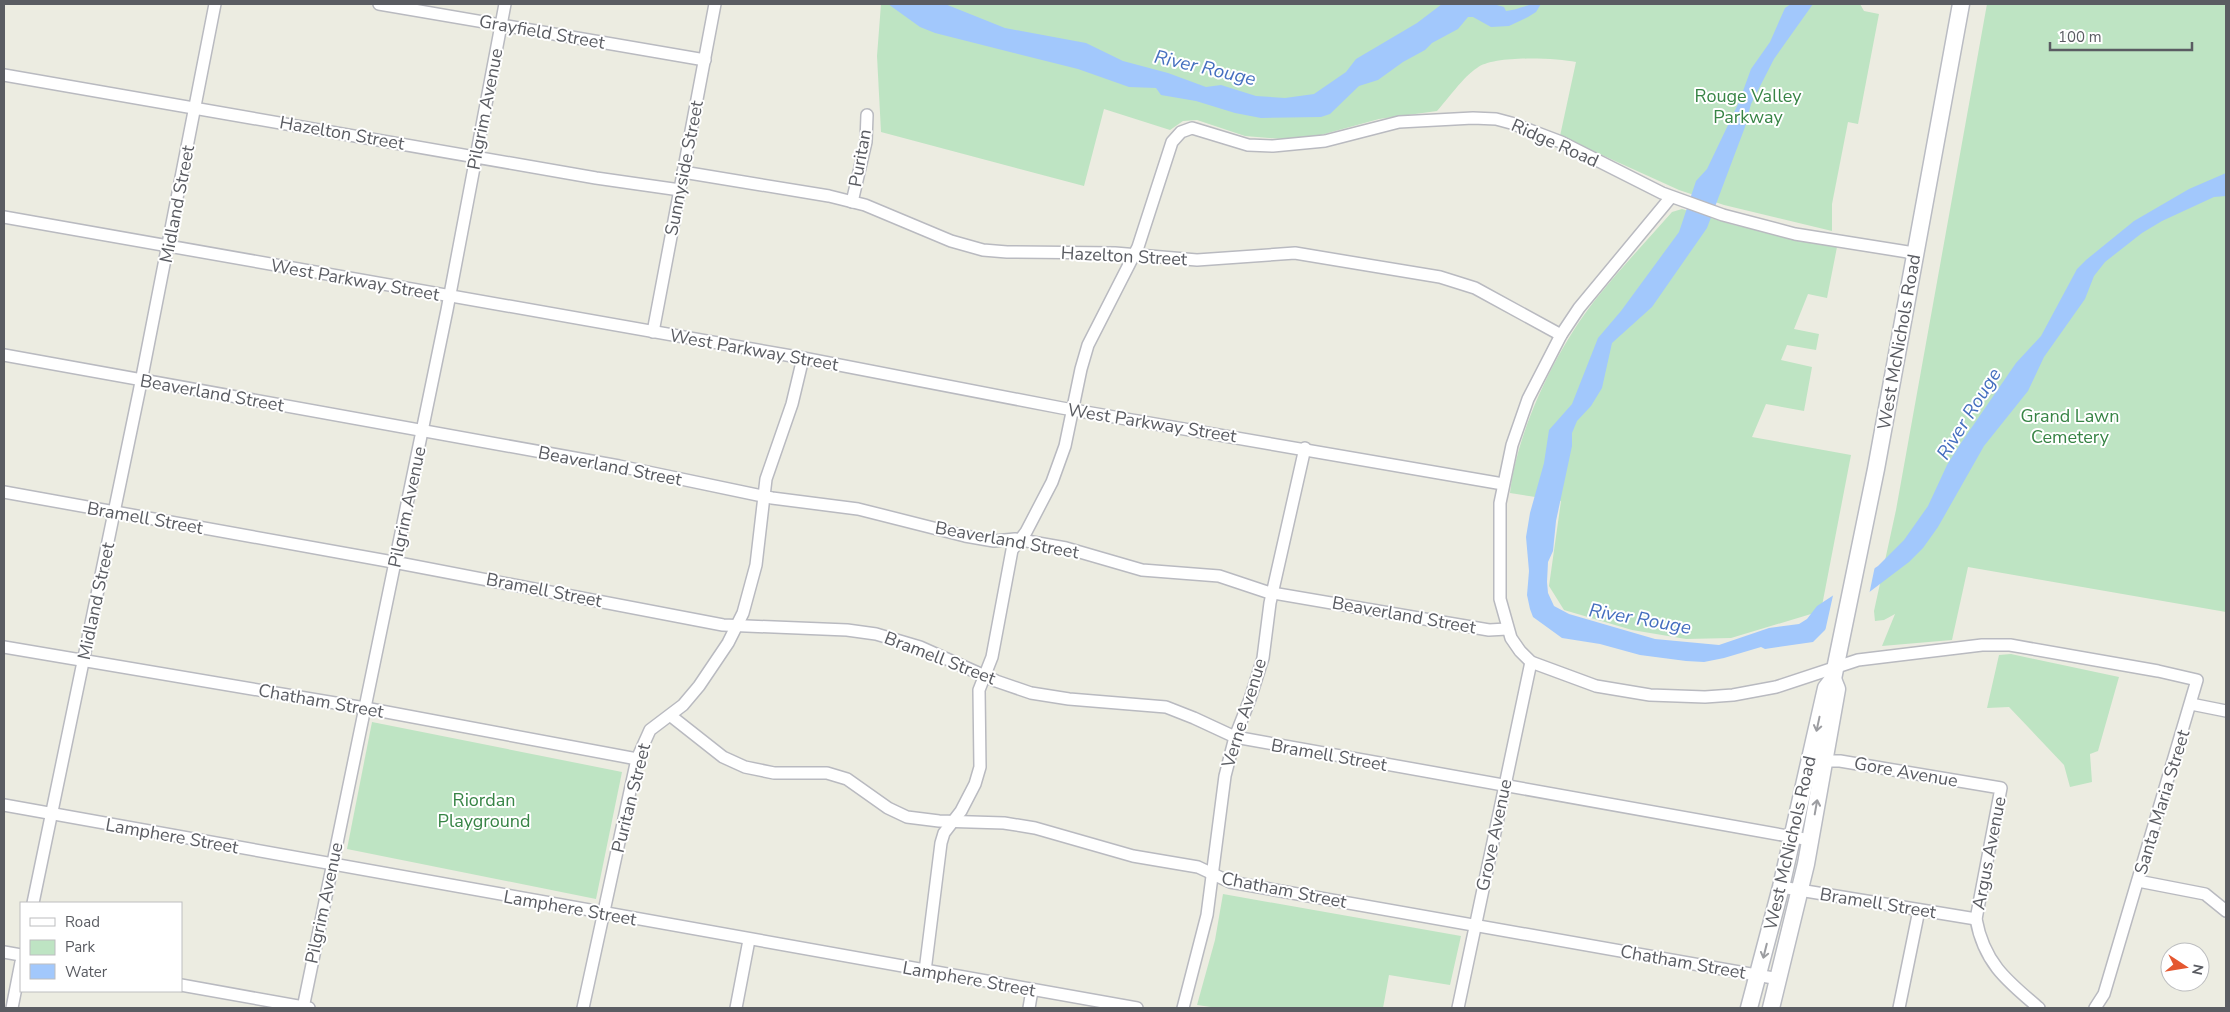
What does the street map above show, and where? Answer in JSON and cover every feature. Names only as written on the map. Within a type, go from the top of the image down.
[{"type":"main road","name":"West McNichols Road","points":[[1771,1008],[1800,891],[1810,840],[1826,688],[1835,667],[1856,570],[1961,4]]},
{"type":"main road","name":"West McNichols Road","points":[[1750,1008],[1781,887],[1791,837],[1817,761]]},
{"type":"street","name":"Midland Street","points":[[33,902],[168,247],[214,4]]},
{"type":"street","name":"Grayfield Street","points":[[379,4],[705,60]]},
{"type":"street","name":"Pilgrim Avenue","points":[[305,1008],[332,865],[450,297],[504,4]]},
{"type":"street","name":"Sunnyside Street","points":[[653,332],[715,4]]},
{"type":"street","name":"Hazelton Street","points":[[4,75],[596,178],[680,190]]},
{"type":"street","name":"Puritan","points":[[852,202],[866,142],[867,115]]},
{"type":"street","name":"Ridge Road","points":[[1134,255],[1172,142],[1181,132],[1189,129],[1203,130],[1214,136],[1248,145],[1273,146],[1325,141],[1399,122],[1473,118],[1496,119],[1511,123],[1561,142],[1674,198],[1723,215],[1795,234],[1914,253]]},
{"type":"street","name":"Hazelton Street","points":[[683,172],[829,196],[896,216],[951,241],[983,250],[1134,255],[1197,260],[1295,253],[1440,277],[1475,288],[1561,335]]},
{"type":"street","points":[[1674,198],[1585,300],[1561,335],[1528,399],[1512,445],[1500,503],[1500,599],[1507,630],[1520,651],[1531,662],[1596,686],[1650,695],[1706,697],[1733,695],[1776,687],[1835,667]]},
{"type":"street","name":"West Parkway Street","points":[[4,217],[803,358],[1073,410],[1305,448],[1503,484]]},
{"type":"street","points":[[925,970],[938,857],[944,833],[954,821],[975,784],[980,767],[979,690],[992,657],[1012,550],[1042,505],[1052,482],[1065,446],[1088,345],[1134,255]]},
{"type":"street","name":"Beaverland Street","points":[[4,355],[618,466],[762,496],[858,509],[965,536],[994,541],[1020,540],[1066,548],[1142,570],[1206,574],[1273,593],[1489,630],[1507,630]]},
{"type":"street","name":"Puritan Street","points":[[583,1008],[637,759],[650,730],[671,716],[699,686],[737,627],[754,579],[762,496],[768,468],[792,404],[803,358]]},
{"type":"street","name":"Verne Avenue","points":[[1183,1008],[1207,915],[1225,776],[1235,737],[1263,658],[1273,593],[1305,448]]},
{"type":"street","name":"Bramell Street","points":[[4,492],[395,562],[737,627],[847,630],[876,634],[920,647],[985,676],[1031,693],[1069,699],[1166,707],[1235,737],[1810,840]]},
{"type":"street","name":"Santa Maria Street","points":[[1835,667],[1858,660],[1982,644],[2010,645],[2158,671],[2197,680],[2104,994],[2095,1008]]},
{"type":"street","name":"Chatham Street","points":[[4,646],[83,662],[365,708],[637,759]]},
{"type":"street","name":"Grove Avenue","points":[[1458,1008],[1531,662]]},
{"type":"street","points":[[2191,704],[2226,711]]},
{"type":"street","name":"Chatham Street","points":[[671,716],[723,757],[745,767],[774,773],[828,773],[854,783],[888,808],[907,817],[1004,823],[1035,828],[1133,856],[1198,867],[1230,882],[1779,979]]},
{"type":"street","name":"Gore Avenue","points":[[1817,761],[1840,761],[2001,788]]},
{"type":"street","name":"Argus Avenue","points":[[1976,919],[2001,788]]},
{"type":"street","name":"Lamphere Street","points":[[4,805],[1137,1008]]},
{"type":"street","points":[[2138,881],[2204,894],[2226,911]]},
{"type":"street","name":"Bramell Street","points":[[1781,887],[1976,919]]},
{"type":"street","points":[[1900,1008],[1919,910]]},
{"type":"street","points":[[1976,919],[1978,932],[1993,966],[2039,1008]]},
{"type":"street","points":[[736,1008],[749,940]]},
{"type":"street","points":[[4,952],[20,955]]},
{"type":"street","points":[[12,1008],[20,967]]},
{"type":"street","points":[[182,985],[305,1008]]},
{"type":"street","points":[[1029,1008],[1032,990]]},
{"type":"green space","name":"Rouge Valley Parkway","points":[[881,4],[1860,4],[1864,11],[1879,14],[1858,124],[1848,122],[1832,204],[1832,231],[1724,205],[1679,190],[1560,136],[1576,62],[1554,59],[1510,59],[1485,64],[1466,77],[1437,111],[1379,119],[1317,136],[1282,139],[1245,136],[1197,120],[1183,121],[1170,130],[1104,109],[1084,186],[881,132],[877,56]]},
{"type":"green space","name":"Grand Lawn Cemetery","points":[[1987,4],[2226,4],[2226,612],[1968,567],[1952,640],[1882,646],[1895,614],[1884,620],[1875,621],[1874,611],[1896,510]]},
{"type":"green space","points":[[1682,209],[1734,225],[1837,247],[1827,298],[1808,294],[1794,329],[1819,334],[1816,350],[1787,345],[1781,360],[1812,367],[1804,411],[1766,404],[1752,437],[1851,455],[1821,611],[1731,638],[1686,639],[1632,630],[1564,610],[1549,586],[1561,501],[1510,493],[1521,442],[1531,415],[1555,362],[1570,337],[1600,294],[1627,263],[1672,212]]},
{"type":"green space","points":[[2011,654],[2119,677],[2098,751],[2090,754],[2092,782],[2070,787],[2064,765],[2009,707],[1987,708],[1999,655]]},
{"type":"green space","name":"Riordan Playground","points":[[372,722],[622,772],[596,899],[347,849]]},
{"type":"green space","points":[[1223,894],[1461,936],[1450,985],[1389,975],[1383,1008],[1218,1008],[1197,1005],[1215,940]]},
{"type":"water","points":[[888,4],[945,4],[1005,28],[1086,43],[1123,61],[1168,73],[1206,87],[1221,85],[1256,96],[1285,98],[1314,94],[1346,72],[1356,59],[1417,23],[1442,4],[1493,4],[1504,7],[1506,11],[1541,4],[1536,12],[1509,26],[1491,27],[1473,17],[1468,17],[1458,29],[1432,43],[1425,50],[1403,62],[1378,80],[1359,86],[1330,114],[1321,117],[1261,118],[1235,113],[1196,101],[1161,95],[1156,88],[1129,87],[1078,69],[935,33],[920,27]]},
{"type":"water","points":[[1791,4],[1813,4],[1774,59],[1751,104],[1745,127],[1707,228],[1652,307],[1612,343],[1602,388],[1591,406],[1577,421],[1572,433],[1572,446],[1556,521],[1553,551],[1548,562],[1547,582],[1548,593],[1554,606],[1569,614],[1655,639],[1719,645],[1769,628],[1799,624],[1807,619],[1817,606],[1878,566],[1904,540],[1928,506],[1947,465],[1961,443],[2016,363],[2041,336],[2077,269],[2134,221],[2189,189],[2226,173],[2226,196],[2214,197],[2162,221],[2142,233],[2105,262],[2094,276],[2085,299],[2044,357],[2028,391],[1984,446],[1938,527],[1923,548],[1909,562],[1843,612],[1813,642],[1765,649],[1761,647],[1704,662],[1640,655],[1600,644],[1562,638],[1533,617],[1527,595],[1529,571],[1526,537],[1530,513],[1544,463],[1549,430],[1572,404],[1598,338],[1621,311],[1679,232],[1696,181],[1707,169],[1739,102],[1751,69],[1770,42],[1785,8]]},
{"type":"pier","points":[[1875,566],[1869,595],[1845,614],[1824,636],[1834,591]]},
{"type":"water label","name":"River Rouge","points":[[1205,68]]},
{"type":"water label","name":"River Rouge","points":[[1969,414]]},
{"type":"water label","name":"River Rouge","points":[[1640,619]]}]
